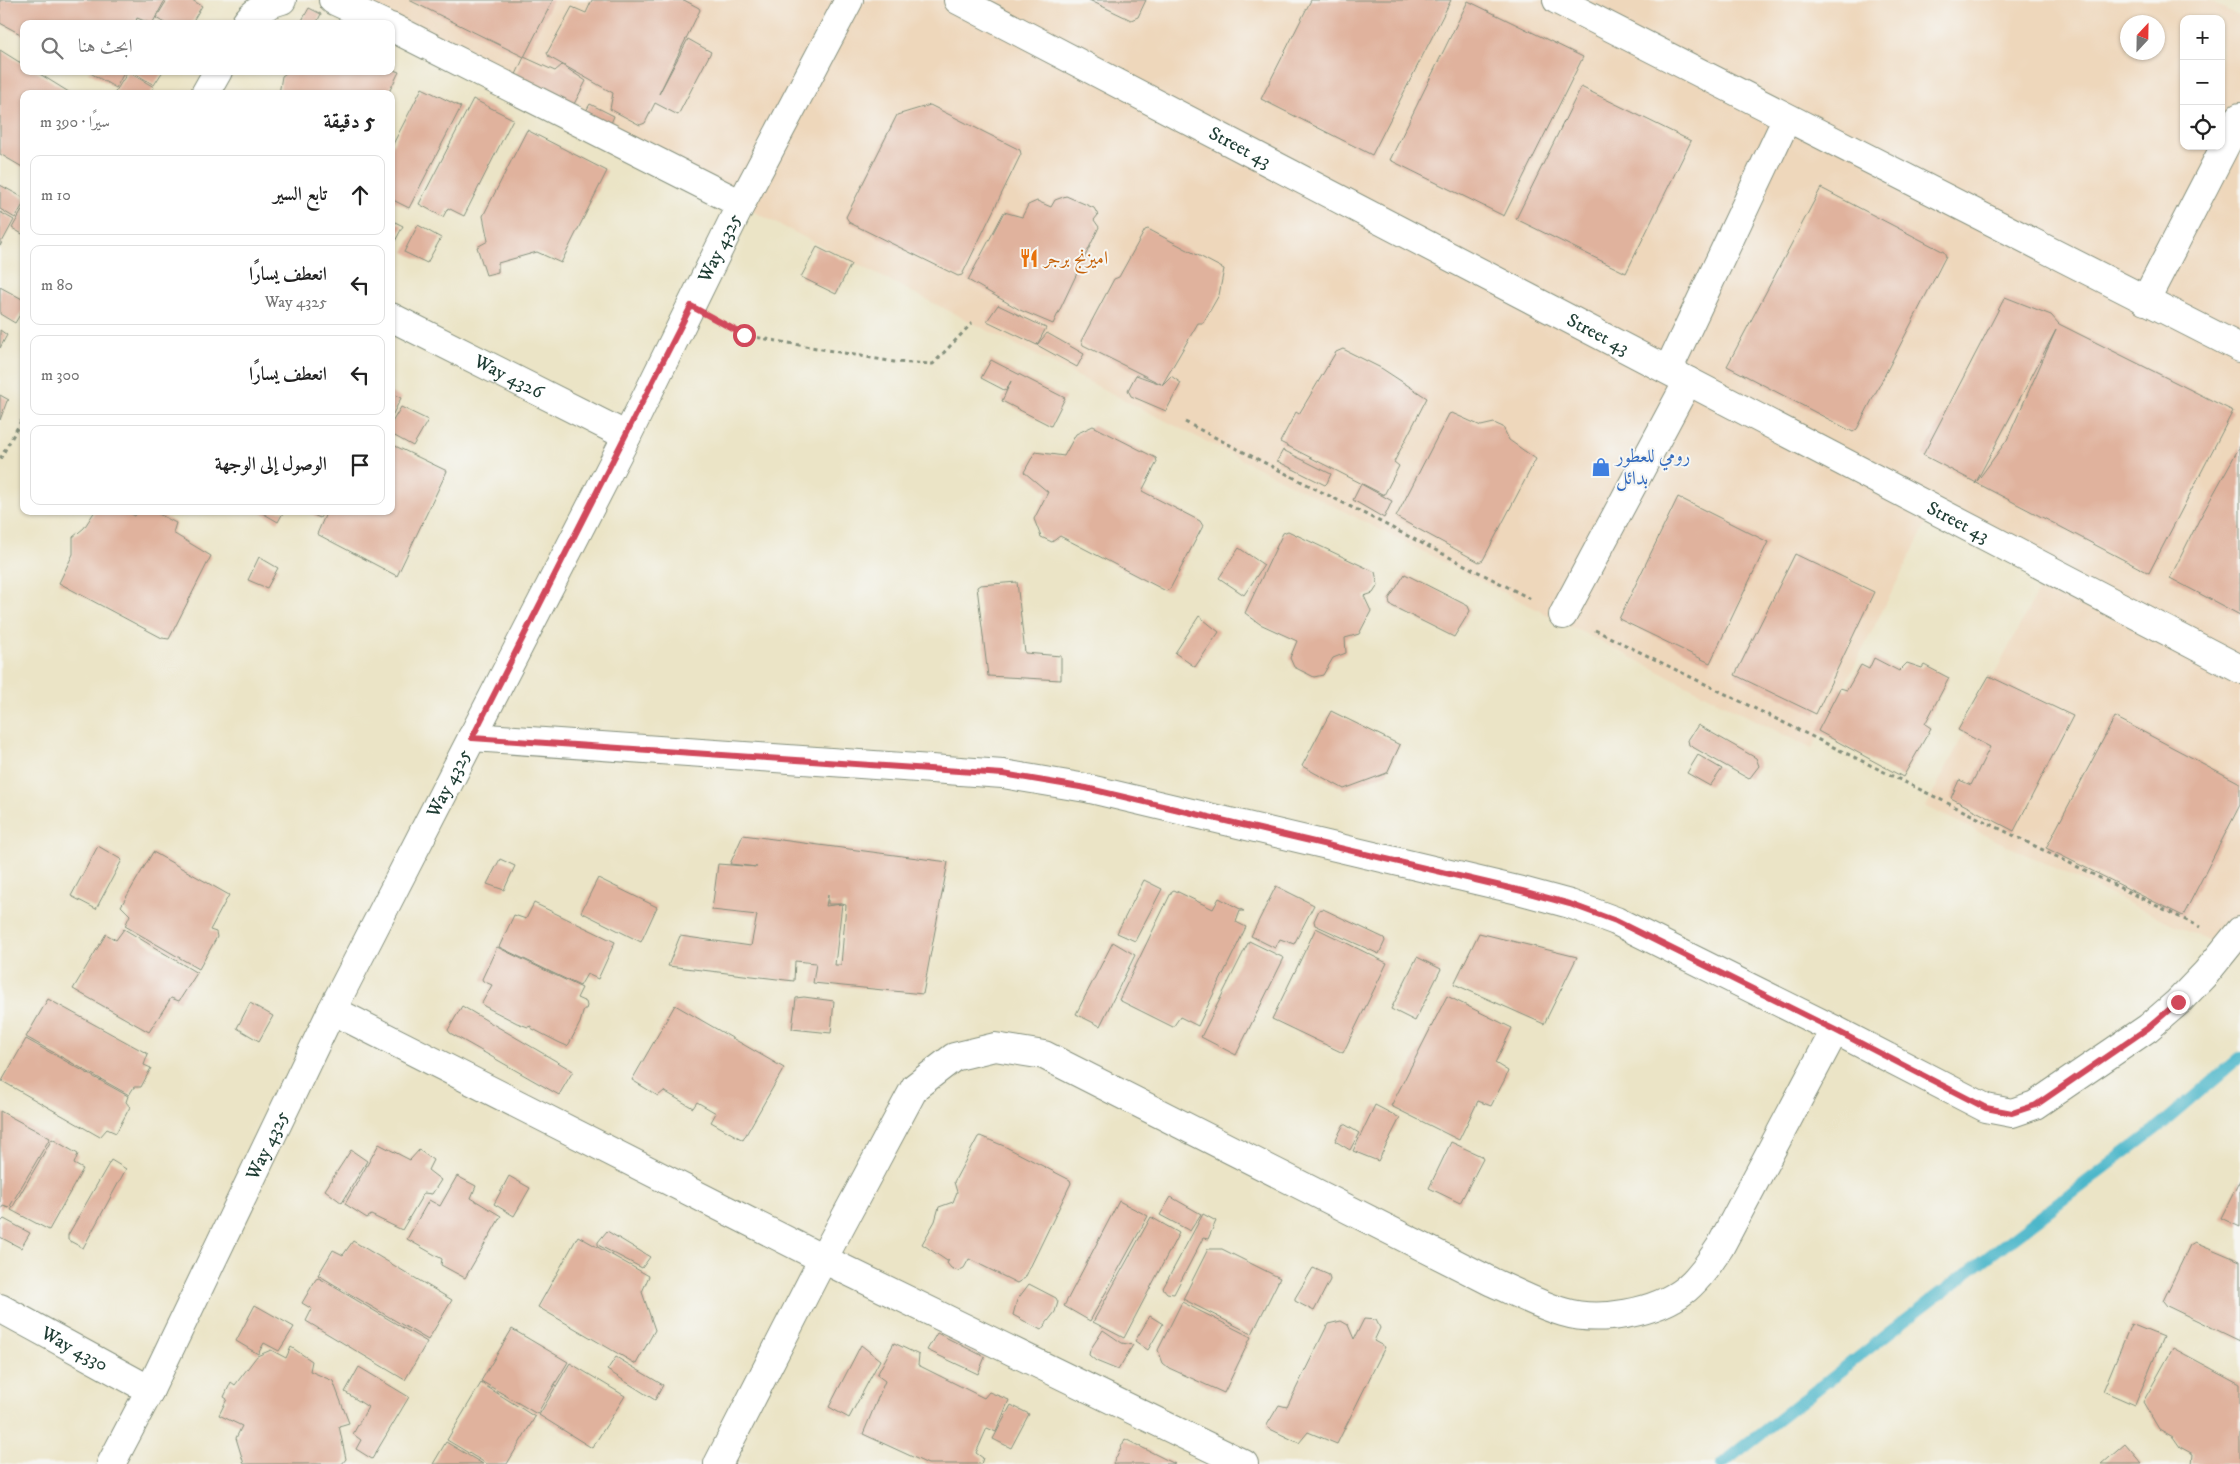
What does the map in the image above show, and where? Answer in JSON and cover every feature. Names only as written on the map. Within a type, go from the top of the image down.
[{"type":"street","points":[[247,20],[272,2],[282,0]]},
{"type":"street","points":[[333,0],[376,20]]},
{"type":"street","name":"Way 4325","points":[[111,1464],[150,1390],[332,1010],[627,436],[742,204],[849,0]]},
{"type":"street","name":"Street 43","points":[[958,0],[2240,668]]},
{"type":"street","points":[[1557,0],[2240,348]]},
{"type":"street","points":[[395,29],[742,204]]},
{"type":"street","points":[[207,90],[216,75]]},
{"type":"street","points":[[2145,301],[2240,117]]},
{"type":"street","points":[[1563,615],[1678,375],[1787,118]]},
{"type":"street","name":"Way 4326","points":[[395,319],[627,436]]},
{"type":"street","points":[[472,738],[1003,774],[1086,788],[1570,904],[1616,921],[1835,1030],[1986,1108],[2012,1113],[2036,1105],[2148,1028],[2178,1002],[2206,973],[2236,937]]},
{"type":"street","points":[[332,1010],[823,1259],[1244,1464]]},
{"type":"street","points":[[718,1464],[823,1259],[915,1087],[954,1057],[995,1047],[1044,1055],[1492,1282],[1553,1308],[1586,1317],[1618,1316],[1671,1299],[1700,1275],[1720,1247],[1835,1030]]},
{"type":"street","name":"Way 4330","points":[[0,1308],[150,1390]]},
{"type":"path","points":[[691,306],[744,335],[894,362],[933,364],[972,324]]},
{"type":"path","points":[[1185,422],[1563,615],[2236,937]]},
{"type":"path","points":[[0,459],[20,423]]},
{"type":"shaded area","points":[[337,0],[2209,0],[2240,17],[2240,956],[1926,807],[2049,569],[1934,509],[1812,749],[395,29],[395,20],[376,20]]},
{"type":"building","points":[[0,0],[165,0],[154,20],[137,18],[136,20],[20,20],[20,34],[0,23]]},
{"type":"building","points":[[167,0],[192,0],[202,6],[193,20],[159,20],[156,18]]},
{"type":"building","points":[[409,0],[553,0],[524,57]]},
{"type":"building","points":[[592,0],[684,0],[699,8],[700,10],[659,94],[688,39],[711,52],[678,115],[655,103],[645,123],[640,125],[610,109],[613,93],[549,57],[547,53],[572,7],[586,13]]},
{"type":"building","points":[[1089,0],[1146,0],[1138,17],[1131,20]]},
{"type":"building","points":[[1311,0],[1451,0],[1372,155],[1261,99]]},
{"type":"building","points":[[1468,1],[1583,57],[1504,216],[1390,160]]},
{"type":"building","points":[[309,8],[321,14],[318,20],[302,20]]},
{"type":"building","points":[[0,50],[20,62],[20,75],[41,75],[66,90],[20,90],[20,166],[0,154]]},
{"type":"building","points":[[524,57],[555,71],[562,65],[586,81],[573,106],[514,79]]},
{"type":"building","points":[[395,70],[399,72],[390,90],[280,90],[282,76],[395,75]]},
{"type":"building","points":[[94,75],[123,75],[116,88]]},
{"type":"building","points":[[126,75],[133,75],[154,87],[152,90],[117,90]]},
{"type":"building","points":[[138,75],[160,75],[154,85]]},
{"type":"building","points":[[1581,87],[1691,141],[1626,273],[1516,219]]},
{"type":"building","points":[[422,88],[461,107],[409,208],[395,201],[395,140]]},
{"type":"building","points":[[473,99],[513,119],[464,216],[448,208],[443,217],[419,204]]},
{"type":"building","points":[[590,104],[614,116],[608,131],[582,118]]},
{"type":"building","points":[[930,105],[1020,150],[1021,154],[962,275],[958,276],[850,223],[846,217],[897,115]]},
{"type":"building","points":[[527,130],[607,171],[561,263],[537,252],[498,263],[498,272],[486,275],[477,247],[488,241],[483,216]]},
{"type":"building","points":[[0,185],[20,196],[20,210],[15,218],[0,209]]},
{"type":"building","points":[[1821,188],[1944,252],[1946,256],[1857,429],[1853,432],[1727,366]]},
{"type":"building","points":[[1066,196],[1094,208],[1098,215],[1094,220],[1099,227],[1053,324],[1020,310],[968,280],[1004,212],[1022,217],[1028,205],[1037,201],[1051,207],[1055,200]]},
{"type":"building","points":[[0,212],[14,220],[0,246]]},
{"type":"building","points":[[20,214],[20,233],[12,228]]},
{"type":"building","points":[[395,222],[403,226],[395,241]]},
{"type":"building","points":[[418,225],[441,238],[427,263],[404,252]]},
{"type":"building","points":[[1148,229],[1224,269],[1219,295],[1203,323],[1198,323],[1162,385],[1171,376],[1181,383],[1166,411],[1131,396],[1128,390],[1136,375],[1161,384],[1083,345],[1081,341],[1114,279],[1119,277],[1145,230]]},
{"type":"building","points":[[817,247],[851,264],[836,294],[801,277]]},
{"type":"building","points":[[0,287],[20,298],[20,315],[15,323],[0,314]]},
{"type":"building","points":[[2005,297],[2051,315],[2059,324],[2233,411],[2149,573],[1976,483],[1923,455]],"holes":[[[2056,330],[2007,440],[1976,483]]]},
{"type":"building","points":[[998,305],[1046,328],[1037,345],[987,321]]},
{"type":"building","points":[[0,330],[7,335],[0,348]]},
{"type":"building","points":[[1047,333],[1084,354],[1077,367],[1037,345]]},
{"type":"building","points":[[1343,349],[1381,368],[1427,398],[1394,462],[1399,466],[1384,495],[1280,442],[1296,412],[1299,414],[1336,352]]},
{"type":"building","points":[[991,360],[1065,398],[1051,426],[1002,401],[1011,381],[1006,391],[981,378]]},
{"type":"building","points":[[0,395],[9,400],[0,420]]},
{"type":"building","points":[[395,395],[401,398],[395,410]]},
{"type":"building","points":[[401,407],[428,420],[413,446],[395,436],[395,417]]},
{"type":"building","points":[[1452,413],[1481,426],[1494,423],[1503,427],[1509,440],[1536,459],[1483,560],[1479,562],[1396,517],[1449,414]]},
{"type":"building","points":[[1093,426],[1156,458],[1157,462],[1142,491],[1200,521],[1203,526],[1170,589],[1166,591],[1060,536],[1052,542],[1041,537],[1034,519],[1048,492],[1024,472],[1035,452],[1064,456],[1076,434]]},
{"type":"building","points":[[395,446],[447,471],[397,576],[317,534],[325,515],[395,515]]},
{"type":"building","points":[[2240,446],[2240,615],[2170,578],[2199,520]]},
{"type":"building","points":[[1283,450],[1331,474],[1327,483],[1325,485],[1277,461]]},
{"type":"building","points":[[1361,484],[1392,501],[1384,518],[1353,500]]},
{"type":"building","points":[[1678,497],[1768,542],[1710,663],[1619,619]]},
{"type":"building","points":[[92,515],[161,515],[176,523],[173,533],[211,556],[169,639],[162,638],[59,583],[73,554],[73,537],[84,528]]},
{"type":"building","points":[[266,515],[282,515],[278,522]]},
{"type":"building","points":[[1288,531],[1375,572],[1378,585],[1373,593],[1364,596],[1371,611],[1359,634],[1345,638],[1346,653],[1333,658],[1323,675],[1314,677],[1294,667],[1290,658],[1297,641],[1260,624],[1245,613],[1283,533]]},
{"type":"building","points":[[1239,548],[1264,565],[1244,595],[1219,578]]},
{"type":"building","points":[[1795,554],[1874,592],[1816,714],[1735,675]]},
{"type":"building","points":[[259,557],[278,568],[267,588],[248,580]]},
{"type":"building","points":[[1405,574],[1468,606],[1470,611],[1454,637],[1390,605],[1389,599]]},
{"type":"building","points":[[1017,582],[1025,653],[1061,656],[1061,680],[988,676],[977,587],[980,585]]},
{"type":"building","points":[[1199,616],[1219,632],[1195,667],[1175,653]]},
{"type":"building","points":[[1874,658],[1899,671],[1907,663],[1922,668],[1924,665],[1949,678],[1925,724],[1931,728],[1903,777],[1818,731],[1840,688],[1847,690],[1861,665],[1869,669]]},
{"type":"building","points":[[1989,676],[2073,716],[2014,831],[1951,798],[1959,780],[1971,785],[1990,747],[1958,730]]},
{"type":"building","points":[[1331,711],[1400,745],[1387,773],[1344,789],[1302,766]]},
{"type":"building","points":[[2115,717],[2240,783],[2240,805],[2183,916],[2046,848]]},
{"type":"building","points":[[1698,725],[1756,758],[1759,766],[1749,779],[1689,745],[1688,740]]},
{"type":"building","points":[[1698,755],[1722,769],[1710,786],[1687,773]]},
{"type":"building","points":[[743,835],[948,862],[923,994],[813,983],[816,963],[795,961],[794,981],[668,966],[680,936],[751,946],[757,915],[712,910],[718,864],[757,867],[730,864]],"holes":[[[828,895],[828,904],[842,904],[826,906]],[[842,904],[846,905],[841,965],[835,965]]]},
{"type":"building","points":[[98,846],[122,860],[96,909],[71,896]]},
{"type":"building","points":[[153,852],[229,895],[210,930],[216,932],[217,937],[199,969],[125,926],[130,915],[121,906]]},
{"type":"building","points":[[500,859],[515,866],[504,890],[487,884]]},
{"type":"building","points":[[598,878],[657,907],[641,942],[581,912]]},
{"type":"building","points":[[1144,880],[1162,889],[1135,941],[1117,933]]},
{"type":"building","points":[[1276,886],[1314,905],[1294,944],[1280,939],[1275,948],[1251,936]]},
{"type":"building","points":[[1174,890],[1213,909],[1219,898],[1244,911],[1240,911],[1236,922],[1246,927],[1198,1026],[1180,1017],[1173,1027],[1119,1000]]},
{"type":"building","points":[[534,903],[615,942],[598,979],[587,974],[580,986],[499,947],[514,915],[526,919]]},
{"type":"building","points":[[1323,909],[1384,938],[1385,941],[1379,954],[1315,925],[1314,921],[1319,910]]},
{"type":"building","points":[[1316,928],[1387,963],[1343,1053],[1272,1019]]},
{"type":"building","points":[[124,929],[197,973],[179,1001],[171,998],[149,1032],[73,989],[106,934],[116,940]]},
{"type":"building","points":[[1479,933],[1577,957],[1544,1024],[1454,984]]},
{"type":"building","points":[[1249,941],[1284,958],[1236,1055],[1201,1037]]},
{"type":"building","points":[[1113,942],[1135,955],[1100,1026],[1076,1014]]},
{"type":"building","points":[[497,947],[582,988],[577,998],[586,1002],[587,1006],[567,1046],[531,1028],[531,1026],[528,1027],[517,1023],[484,1006],[482,1003],[492,985],[482,979]]},
{"type":"building","points":[[1417,957],[1441,969],[1415,1021],[1391,1009]]},
{"type":"building","points":[[1447,996],[1512,1028],[1495,1063],[1508,1071],[1505,1079],[1491,1106],[1478,1101],[1459,1140],[1391,1106]]},
{"type":"building","points":[[804,997],[834,1001],[831,1033],[792,1029],[796,998]]},
{"type":"building","points":[[48,999],[148,1054],[144,1065],[151,1068],[141,1087],[134,1087],[129,1095],[26,1037]]},
{"type":"building","points":[[250,1003],[273,1016],[259,1041],[237,1028]]},
{"type":"building","points":[[675,1005],[784,1068],[743,1140],[711,1122],[716,1113],[697,1102],[693,1108],[664,1091],[658,1096],[632,1080]]},
{"type":"building","points":[[462,1006],[573,1071],[559,1095],[450,1033],[448,1030]]},
{"type":"building","points":[[26,1039],[128,1096],[126,1102],[130,1107],[116,1133],[107,1129],[100,1137],[2,1081]]},
{"type":"building","points":[[1375,1105],[1400,1118],[1378,1161],[1353,1151]]},
{"type":"building","points":[[0,1111],[50,1138],[9,1208],[3,1206],[0,1211]]},
{"type":"building","points":[[1344,1124],[1359,1133],[1350,1150],[1335,1141]]},
{"type":"building","points":[[980,1136],[1004,1146],[1070,1180],[1071,1183],[1025,1278],[1017,1283],[969,1259],[964,1268],[958,1271],[951,1268],[947,1263],[949,1260],[947,1261],[922,1244],[935,1221],[939,1207],[953,1202],[957,1192],[954,1182]]},
{"type":"building","points":[[52,1139],[78,1154],[74,1164],[83,1169],[49,1230],[11,1210]]},
{"type":"building","points":[[1451,1142],[1481,1156],[1483,1159],[1460,1203],[1429,1188]]},
{"type":"building","points":[[379,1144],[410,1160],[419,1150],[433,1160],[428,1170],[441,1180],[432,1194],[424,1193],[402,1230],[371,1215],[367,1218],[345,1204]]},
{"type":"building","points":[[351,1150],[367,1161],[342,1203],[325,1190]]},
{"type":"building","points":[[111,1160],[126,1169],[83,1248],[68,1240],[68,1235]]},
{"type":"building","points":[[457,1176],[476,1186],[471,1198],[501,1216],[465,1278],[441,1265],[442,1259],[407,1239],[429,1200],[440,1206]]},
{"type":"building","points":[[509,1176],[530,1188],[514,1216],[494,1204]]},
{"type":"building","points":[[2240,1180],[2240,1227],[2221,1218]]},
{"type":"building","points":[[1171,1197],[1201,1214],[1190,1231],[1160,1215]]},
{"type":"building","points":[[1119,1201],[1148,1216],[1090,1321],[1064,1306]]},
{"type":"building","points":[[1203,1214],[1216,1221],[1208,1239],[1203,1238],[1174,1294],[1167,1293],[1163,1288]]},
{"type":"building","points":[[1151,1217],[1179,1233],[1124,1338],[1093,1322]]},
{"type":"building","points":[[4,1219],[30,1233],[21,1248],[0,1237],[0,1223]]},
{"type":"building","points":[[607,1231],[650,1257],[642,1268],[598,1245],[598,1242]]},
{"type":"building","points":[[578,1236],[649,1276],[642,1292],[655,1330],[636,1364],[538,1307]]},
{"type":"building","points":[[353,1241],[452,1300],[428,1340],[318,1275],[333,1250],[343,1255]]},
{"type":"building","points":[[2195,1242],[2240,1261],[2240,1341],[2167,1306],[2163,1301],[2190,1245]]},
{"type":"building","points":[[1208,1249],[1222,1249],[1280,1278],[1252,1334],[1183,1299]]},
{"type":"building","points":[[1313,1268],[1329,1275],[1330,1280],[1314,1311],[1295,1301]]},
{"type":"building","points":[[319,1278],[427,1342],[405,1380],[306,1321],[312,1309],[302,1303],[316,1279]]},
{"type":"building","points":[[1029,1284],[1056,1298],[1058,1302],[1055,1312],[1041,1330],[1013,1315],[1017,1300]]},
{"type":"building","points":[[1182,1302],[1251,1337],[1224,1393],[1169,1368],[1163,1363],[1158,1350]]},
{"type":"building","points":[[255,1305],[294,1327],[279,1351],[264,1343],[258,1354],[236,1341]]},
{"type":"building","points":[[1150,1316],[1163,1324],[1148,1350],[1135,1341]]},
{"type":"building","points":[[1364,1319],[1376,1320],[1380,1328],[1374,1341],[1385,1347],[1337,1444],[1308,1432],[1299,1443],[1268,1428],[1267,1425],[1279,1405],[1287,1407],[1328,1324],[1341,1321],[1348,1325],[1354,1339]]},
{"type":"building","points":[[2131,1324],[2163,1337],[2135,1405],[2103,1391]]},
{"type":"building","points":[[512,1329],[568,1362],[537,1414],[481,1381]]},
{"type":"building","points":[[1103,1330],[1122,1343],[1133,1345],[1118,1370],[1096,1361],[1089,1355],[1090,1350]]},
{"type":"building","points":[[937,1333],[985,1357],[978,1374],[927,1350]]},
{"type":"building","points":[[894,1343],[919,1355],[918,1365],[984,1398],[989,1392],[1009,1400],[996,1432],[987,1428],[976,1453],[983,1458],[981,1464],[928,1464],[863,1434],[885,1381],[877,1375]]},
{"type":"building","points":[[861,1345],[880,1360],[849,1418],[829,1407]]},
{"type":"building","points":[[291,1347],[312,1361],[310,1371],[333,1381],[349,1423],[339,1426],[346,1459],[342,1464],[244,1464],[236,1438],[242,1426],[219,1415],[227,1399],[224,1397],[231,1382],[235,1385],[257,1356],[271,1350],[286,1358]]},
{"type":"building","points":[[2173,1348],[2240,1384],[2240,1464],[2192,1464],[2193,1454],[2180,1447],[2173,1437],[2159,1429],[2143,1402]]},
{"type":"building","points":[[616,1357],[663,1385],[655,1400],[607,1370]]},
{"type":"building","points":[[570,1363],[625,1396],[592,1448],[539,1415]]},
{"type":"building","points":[[359,1367],[409,1397],[372,1459],[356,1449],[361,1440],[353,1434],[368,1407],[345,1392]]},
{"type":"building","points":[[481,1383],[535,1417],[507,1464],[487,1464],[447,1440]]},
{"type":"building","points":[[1011,1405],[1029,1414],[1011,1448],[993,1439]]},
{"type":"building","points":[[1125,1439],[1175,1464],[1113,1464]]},
{"type":"building","points":[[446,1442],[483,1464],[433,1464]]},
{"type":"building","points":[[2125,1444],[2142,1464],[2102,1464]]},
{"type":"waterway","points":[[1722,1464],[1891,1331],[2162,1124],[2240,1057]]},
{"type":"place","name":"اميزنج برجر","points":[[1029,258]]},
{"type":"place","name":"رومي للعطور بدائل","points":[[1601,467]]},
{"type":"route","points":[[744,335],[691,306],[627,436],[472,738],[1003,774],[1086,788],[1522,891],[1570,904],[1616,921],[1835,1030],[1986,1108],[2000,1112],[2012,1113],[2036,1105],[2148,1028],[2178,1002]]}]
